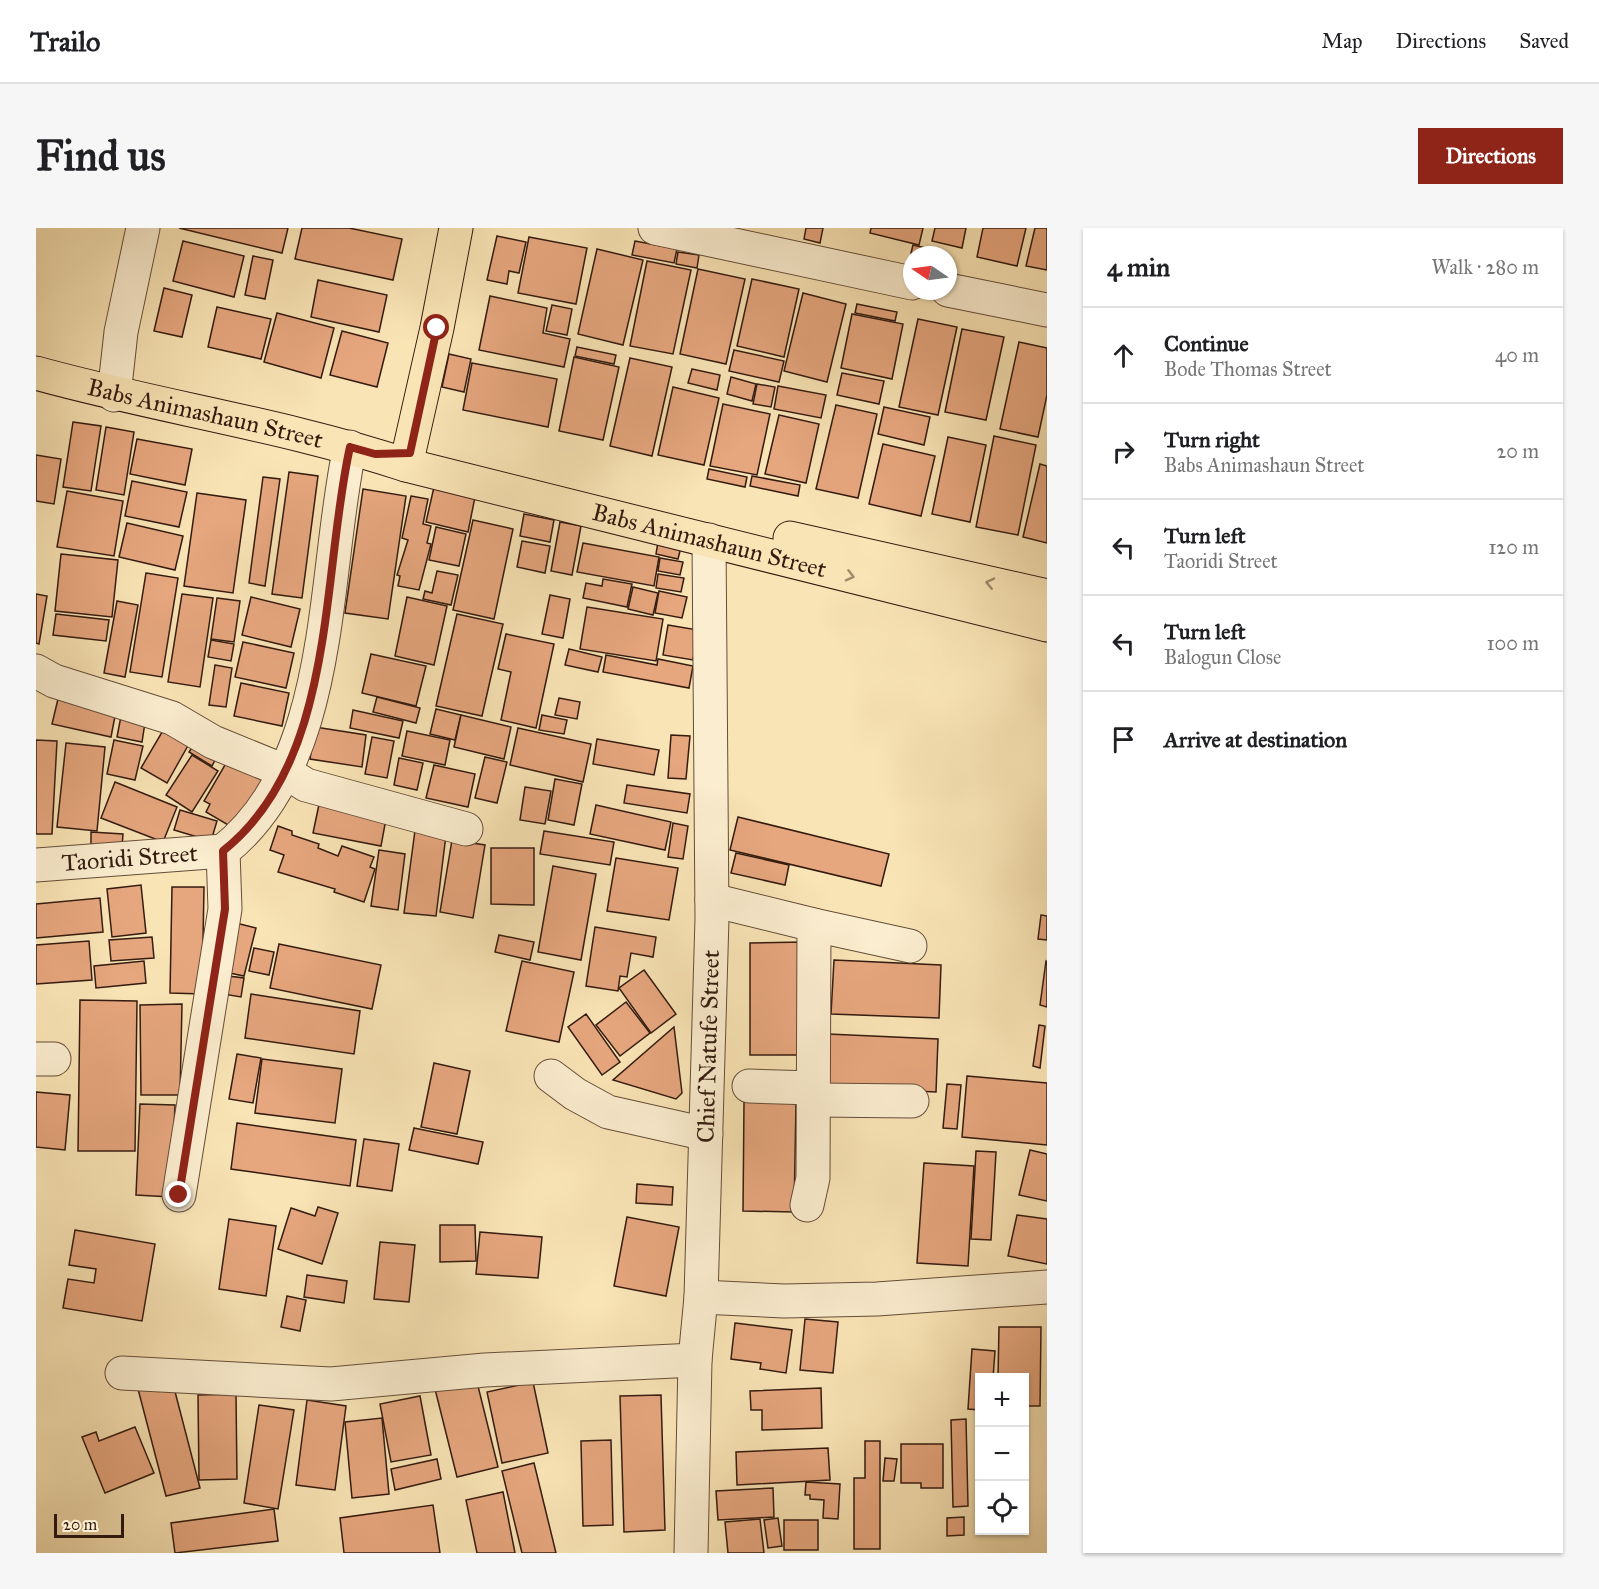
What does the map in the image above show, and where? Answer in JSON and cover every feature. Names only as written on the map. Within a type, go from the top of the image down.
[{"type":"main road","points":[[408,459],[456,228]]},
{"type":"main road","name":"Babs Animashaun Street","points":[[36,373],[114,395],[362,451],[1047,596]]},
{"type":"main road","name":"Babs Animashaun Street","points":[[408,459],[709,540],[1047,625]]},
{"type":"street","points":[[114,395],[120,332],[143,228]]},
{"type":"street","points":[[655,228],[903,281]]},
{"type":"street","points":[[957,292],[1047,310]]},
{"type":"street","name":"Taoridi Street","points":[[36,865],[223,851],[241,837],[262,810],[284,771],[305,718],[319,664],[362,451]]},
{"type":"street","name":"Chief Natufe Street","points":[[691,1553],[695,1360],[701,1298],[712,900],[709,540]]},
{"type":"street","points":[[36,671],[54,681],[172,718],[213,742],[284,771],[306,785],[466,829]]},
{"type":"street","points":[[179,1195],[225,909],[223,851]]},
{"type":"street","points":[[712,900],[910,946]]},
{"type":"street","points":[[807,1205],[813,1178],[814,925]]},
{"type":"street","points":[[551,1076],[575,1094],[608,1112],[706,1134]]},
{"type":"street","points":[[749,1086],[814,1094],[912,1101]]},
{"type":"street","points":[[701,1298],[877,1299],[1047,1287]]},
{"type":"street","points":[[122,1372],[332,1384],[485,1370],[695,1360]]},
{"type":"building","points":[[179,228],[288,228],[282,253]]},
{"type":"building","points":[[302,228],[349,228],[402,239],[393,280],[295,259]]},
{"type":"building","points":[[806,228],[823,228],[820,243],[804,239]]},
{"type":"building","points":[[871,228],[923,228],[919,245],[870,233]]},
{"type":"building","points":[[935,228],[966,228],[962,248],[932,241]]},
{"type":"building","points":[[983,228],[1026,228],[1017,266],[977,257]]},
{"type":"building","points":[[1035,228],[1047,228],[1047,270],[1026,266]]},
{"type":"building","points":[[497,236],[526,242],[519,273],[509,271],[507,284],[487,280]]},
{"type":"building","points":[[529,237],[587,248],[576,304],[518,293]]},
{"type":"building","points":[[183,241],[244,256],[234,297],[173,281]]},
{"type":"building","points":[[635,241],[677,249],[674,263],[632,255]]},
{"type":"building","points":[[597,249],[643,260],[623,345],[578,334]]},
{"type":"building","points":[[678,252],[699,255],[697,268],[676,264]]},
{"type":"building","points":[[253,256],[273,260],[265,299],[245,295]]},
{"type":"building","points":[[647,261],[691,270],[673,354],[630,346]]},
{"type":"building","points":[[698,269],[745,279],[726,364],[680,354]]},
{"type":"building","points":[[752,279],[799,289],[784,357],[737,346]]},
{"type":"building","points":[[318,280],[387,295],[379,332],[311,317]]},
{"type":"building","points":[[164,288],[192,295],[182,337],[154,331]]},
{"type":"building","points":[[803,293],[846,304],[827,382],[784,371]]},
{"type":"building","points":[[490,296],[547,308],[543,333],[570,339],[564,367],[479,350]]},
{"type":"building","points":[[857,304],[897,312],[895,321],[855,313]]},
{"type":"building","points":[[552,305],[572,309],[567,335],[546,331]]},
{"type":"building","points":[[217,307],[271,319],[261,359],[208,347]]},
{"type":"building","points":[[277,313],[334,328],[321,378],[264,362]]},
{"type":"building","points":[[852,314],[903,324],[892,379],[841,368]]},
{"type":"building","points":[[918,319],[957,327],[938,415],[899,407]]},
{"type":"building","points":[[962,329],[1004,337],[986,420],[945,412]]},
{"type":"building","points":[[342,331],[388,343],[377,387],[330,375]]},
{"type":"building","points":[[1019,342],[1047,348],[1047,395],[1038,437],[1000,429]]},
{"type":"building","points":[[577,347],[616,355],[614,364],[575,356]]},
{"type":"building","points":[[734,350],[784,361],[779,382],[729,371]]},
{"type":"building","points":[[449,354],[471,359],[464,392],[442,387]]},
{"type":"building","points":[[574,357],[619,367],[603,440],[559,431]]},
{"type":"building","points":[[630,358],[672,367],[652,456],[610,446]]},
{"type":"building","points":[[472,363],[557,379],[548,427],[463,410]]},
{"type":"building","points":[[692,369],[720,375],[717,390],[688,383]]},
{"type":"building","points":[[842,373],[884,381],[879,404],[837,395]]},
{"type":"building","points":[[731,377],[756,384],[752,401],[727,394]]},
{"type":"building","points":[[757,384],[775,387],[771,407],[753,404]]},
{"type":"building","points":[[778,386],[826,395],[821,418],[774,409]]},
{"type":"building","points":[[673,387],[719,398],[704,465],[658,455]]},
{"type":"building","points":[[723,404],[770,414],[757,475],[710,466]]},
{"type":"building","points":[[836,405],[877,414],[858,498],[816,489]]},
{"type":"building","points":[[884,407],[930,417],[924,445],[878,434]]},
{"type":"building","points":[[779,415],[819,424],[806,483],[765,474]]},
{"type":"building","points":[[73,422],[101,426],[91,491],[63,487]]},
{"type":"building","points":[[106,427],[134,432],[124,495],[96,490]]},
{"type":"building","points":[[994,436],[1036,445],[1018,535],[976,527]]},
{"type":"building","points":[[948,437],[986,445],[970,522],[932,514]]},
{"type":"building","points":[[137,439],[192,449],[185,485],[130,474]]},
{"type":"building","points":[[883,444],[935,456],[921,516],[869,504]]},
{"type":"building","points":[[36,455],[61,459],[54,504],[36,501]]},
{"type":"building","points":[[1040,464],[1047,466],[1047,543],[1023,537]]},
{"type":"building","points":[[709,469],[747,477],[745,487],[707,479]]},
{"type":"building","points":[[289,472],[318,476],[302,598],[272,594]]},
{"type":"building","points":[[752,476],[800,485],[798,496],[750,486]]},
{"type":"building","points":[[263,477],[280,479],[265,586],[249,583]]},
{"type":"building","points":[[132,481],[187,492],[179,527],[125,516]]},
{"type":"building","points":[[434,487],[475,497],[468,532],[426,522]]},
{"type":"building","points":[[363,489],[406,496],[388,619],[345,613]]},
{"type":"building","points":[[67,491],[123,501],[114,556],[57,547]]},
{"type":"building","points":[[197,493],[246,500],[233,593],[184,586]]},
{"type":"building","points":[[411,496],[428,499],[423,524],[431,526],[427,543],[431,544],[419,590],[398,586],[400,576],[397,575],[408,540],[402,538]]},
{"type":"building","points":[[524,514],[554,520],[550,542],[520,536]]},
{"type":"building","points":[[473,520],[513,529],[494,619],[453,610]]},
{"type":"building","points":[[560,522],[581,526],[572,575],[551,571]]},
{"type":"building","points":[[127,523],[183,536],[175,570],[119,557]]},
{"type":"building","points":[[436,527],[466,534],[459,566],[429,560]]},
{"type":"building","points":[[522,541],[550,546],[545,573],[517,567]]},
{"type":"building","points":[[658,542],[681,547],[678,559],[656,554]]},
{"type":"building","points":[[583,543],[659,557],[654,586],[577,572]]},
{"type":"building","points":[[61,554],[118,560],[112,617],[55,611]]},
{"type":"building","points":[[660,558],[683,562],[680,575],[658,571]]},
{"type":"building","points":[[437,571],[458,575],[451,605],[423,599],[425,591],[432,593]]},
{"type":"building","points":[[146,573],[178,578],[162,677],[130,672]]},
{"type":"building","points":[[658,574],[684,578],[681,592],[656,588]]},
{"type":"building","points":[[603,579],[632,584],[627,607],[583,598],[586,583],[602,586]]},
{"type":"building","points":[[633,587],[658,593],[653,615],[628,609]]},
{"type":"building","points":[[659,591],[687,597],[682,618],[655,613]]},
{"type":"building","points":[[36,594],[47,596],[39,644],[36,643]]},
{"type":"building","points":[[182,594],[213,598],[200,687],[168,682]]},
{"type":"building","points":[[550,595],[570,599],[563,638],[542,634]]},
{"type":"building","points":[[251,597],[300,609],[291,647],[242,635]]},
{"type":"building","points":[[407,597],[447,606],[434,665],[395,656]]},
{"type":"building","points":[[217,598],[240,601],[234,642],[211,639]]},
{"type":"building","points":[[117,601],[138,605],[125,677],[104,673]]},
{"type":"building","points":[[587,607],[663,619],[656,661],[580,649]]},
{"type":"building","points":[[56,614],[109,620],[106,641],[53,635]]},
{"type":"building","points":[[457,614],[503,624],[482,716],[436,706]]},
{"type":"building","points":[[668,625],[698,630],[693,660],[663,655]]},
{"type":"building","points":[[506,634],[554,644],[536,728],[501,720],[511,672],[498,669]]},
{"type":"building","points":[[211,640],[234,644],[231,661],[208,657]]},
{"type":"building","points":[[243,642],[294,653],[286,688],[235,677]]},
{"type":"building","points":[[569,649],[602,657],[598,672],[565,665]]},
{"type":"building","points":[[371,654],[426,666],[416,706],[362,693]]},
{"type":"building","points":[[606,655],[657,665],[658,659],[693,666],[689,688],[603,672]]},
{"type":"building","points":[[215,665],[232,668],[226,707],[209,705]]},
{"type":"building","points":[[241,683],[289,693],[282,726],[234,716]]},
{"type":"building","points":[[377,697],[420,708],[416,723],[373,712]]},
{"type":"building","points":[[559,698],[580,702],[577,719],[555,715]]},
{"type":"building","points":[[58,699],[116,711],[111,737],[52,724]]},
{"type":"building","points":[[436,709],[461,715],[455,740],[430,734]]},
{"type":"building","points":[[353,710],[403,721],[399,738],[350,728]]},
{"type":"building","points":[[122,711],[146,716],[142,742],[117,737]]},
{"type":"building","points":[[461,715],[511,727],[504,759],[454,747]]},
{"type":"building","points":[[542,715],[567,720],[564,734],[539,730]]},
{"type":"building","points":[[165,727],[190,742],[167,783],[141,768]]},
{"type":"building","points":[[315,727],[366,735],[362,767],[310,759]]},
{"type":"building","points":[[518,728],[591,744],[583,782],[510,765]]},
{"type":"building","points":[[407,731],[450,740],[445,765],[402,756]]},
{"type":"building","points":[[671,735],[690,736],[686,779],[668,778]]},
{"type":"building","points":[[199,736],[221,749],[212,766],[189,752]]},
{"type":"building","points":[[372,737],[394,741],[387,778],[365,774]]},
{"type":"building","points":[[597,739],[659,750],[654,775],[593,764]]},
{"type":"building","points":[[36,740],[57,741],[52,834],[36,834]]},
{"type":"building","points":[[114,740],[143,746],[135,780],[107,774]]},
{"type":"building","points":[[66,743],[105,747],[97,831],[57,827]]},
{"type":"building","points":[[232,753],[267,773],[235,829],[206,812],[210,804],[204,801]]},
{"type":"building","points":[[192,755],[218,771],[192,812],[166,795]]},
{"type":"building","points":[[485,757],[507,762],[497,803],[475,798]]},
{"type":"building","points":[[399,758],[423,763],[417,790],[394,785]]},
{"type":"building","points":[[434,765],[475,774],[468,807],[426,798]]},
{"type":"building","points":[[555,779],[582,784],[574,825],[548,820]]},
{"type":"building","points":[[115,782],[177,807],[163,842],[101,818]]},
{"type":"building","points":[[627,785],[690,794],[687,813],[624,803]]},
{"type":"building","points":[[525,787],[551,791],[545,824],[520,820]]},
{"type":"building","points":[[321,795],[388,808],[381,846],[313,833]]},
{"type":"building","points":[[596,805],[671,822],[665,850],[590,834]]},
{"type":"building","points":[[180,810],[217,821],[211,841],[174,830]]},
{"type":"building","points":[[738,817],[889,854],[881,886],[730,850]]},
{"type":"building","points":[[416,823],[447,827],[436,916],[404,913]]},
{"type":"building","points":[[673,823],[688,826],[683,859],[668,857]]},
{"type":"building","points":[[278,826],[292,831],[292,835],[319,844],[318,848],[338,856],[342,846],[374,857],[370,867],[375,869],[364,902],[334,892],[335,889],[278,872],[284,855],[270,850]]},
{"type":"building","points":[[544,831],[614,842],[610,865],[540,854]]},
{"type":"building","points":[[91,832],[123,834],[122,847],[91,846]]},
{"type":"building","points":[[452,840],[485,845],[473,918],[440,912]]},
{"type":"building","points":[[491,848],[534,848],[534,905],[491,904]]},
{"type":"building","points":[[379,850],[405,854],[398,910],[371,906]]},
{"type":"building","points":[[736,853],[789,865],[785,885],[731,873]]},
{"type":"building","points":[[616,858],[678,868],[669,920],[607,911]]},
{"type":"building","points":[[553,866],[596,874],[581,960],[538,952]]},
{"type":"building","points":[[141,885],[146,933],[112,937],[107,889]]},
{"type":"building","points":[[172,887],[204,887],[202,994],[170,993]]},
{"type":"building","points":[[100,898],[103,932],[36,938],[36,904]]},
{"type":"building","points":[[1041,915],[1047,916],[1047,940],[1038,939]]},
{"type":"building","points":[[232,922],[256,928],[244,976],[220,971]]},
{"type":"building","points":[[595,927],[656,937],[653,957],[631,953],[627,977],[620,976],[618,991],[586,986]]},
{"type":"building","points":[[499,935],[534,942],[530,960],[495,952]]},
{"type":"building","points":[[152,937],[154,958],[111,961],[109,940]]},
{"type":"building","points":[[89,941],[92,980],[36,984],[36,945]]},
{"type":"building","points":[[805,942],[805,1055],[750,1055],[750,943]]},
{"type":"building","points":[[279,944],[381,965],[372,1009],[270,988]]},
{"type":"building","points":[[254,948],[274,952],[269,975],[249,971]]},
{"type":"building","points":[[834,960],[941,965],[939,1018],[831,1014]]},
{"type":"building","points":[[144,961],[146,983],[96,988],[94,966]]},
{"type":"building","points":[[522,961],[574,972],[559,1042],[506,1031]]},
{"type":"building","points":[[1047,962],[1047,1007],[1040,1005]]},
{"type":"building","points":[[644,970],[676,1014],[651,1033],[619,988]]},
{"type":"building","points":[[220,975],[244,978],[241,997],[217,993]]},
{"type":"building","points":[[251,994],[360,1011],[354,1054],[245,1038]]},
{"type":"building","points":[[80,1000],[137,1001],[135,1151],[78,1151]]},
{"type":"building","points":[[626,1002],[650,1033],[620,1056],[596,1025]]},
{"type":"building","points":[[182,1004],[180,1095],[141,1095],[140,1005]]},
{"type":"building","points":[[586,1014],[620,1062],[602,1075],[568,1027]]},
{"type":"building","points":[[1039,1025],[1045,1026],[1040,1068],[1033,1066]]},
{"type":"building","points":[[674,1027],[682,1093],[676,1099],[613,1080]]},
{"type":"building","points":[[828,1034],[938,1039],[936,1092],[825,1087]]},
{"type":"building","points":[[237,1054],[261,1058],[253,1103],[229,1099]]},
{"type":"building","points":[[262,1059],[342,1069],[335,1123],[255,1113]]},
{"type":"building","points":[[434,1063],[470,1071],[457,1134],[421,1127]]},
{"type":"building","points":[[967,1076],[1047,1083],[1047,1145],[962,1137]]},
{"type":"building","points":[[947,1084],[961,1085],[957,1129],[943,1128]]},
{"type":"building","points":[[36,1092],[70,1095],[65,1150],[36,1147]]},
{"type":"building","points":[[744,1102],[796,1103],[794,1212],[743,1211]]},
{"type":"building","points":[[140,1104],[175,1105],[171,1197],[136,1195]]},
{"type":"building","points":[[237,1123],[356,1140],[350,1186],[231,1169]]},
{"type":"building","points":[[414,1128],[483,1142],[478,1164],[409,1150]]},
{"type":"building","points":[[364,1139],[399,1144],[392,1191],[357,1186]]},
{"type":"building","points":[[1030,1150],[1047,1154],[1047,1201],[1019,1195]]},
{"type":"building","points":[[976,1151],[996,1152],[991,1240],[971,1239]]},
{"type":"building","points":[[924,1163],[974,1166],[968,1266],[917,1263]]},
{"type":"building","points":[[637,1184],[673,1187],[672,1205],[636,1203]]},
{"type":"building","points":[[318,1207],[338,1213],[322,1264],[278,1249],[291,1208],[315,1216]]},
{"type":"building","points":[[1017,1215],[1047,1219],[1047,1264],[1008,1256]]},
{"type":"building","points":[[627,1217],[679,1227],[666,1296],[614,1286]]},
{"type":"building","points":[[229,1219],[276,1226],[266,1296],[219,1289]]},
{"type":"building","points":[[440,1225],[475,1225],[476,1261],[440,1262]]},
{"type":"building","points":[[75,1230],[155,1244],[142,1321],[63,1308],[68,1279],[94,1283],[96,1269],[69,1265]]},
{"type":"building","points":[[480,1232],[542,1237],[538,1278],[476,1274]]},
{"type":"building","points":[[380,1242],[415,1245],[409,1302],[374,1299]]},
{"type":"building","points":[[307,1275],[347,1281],[344,1303],[304,1297]]},
{"type":"building","points":[[287,1296],[306,1300],[300,1331],[281,1327]]},
{"type":"building","points":[[805,1319],[838,1322],[833,1373],[800,1370]]},
{"type":"building","points":[[735,1323],[792,1330],[786,1373],[760,1369],[761,1363],[731,1359]]},
{"type":"building","points":[[999,1327],[1041,1327],[1040,1406],[1029,1406],[1029,1373],[998,1373]]},
{"type":"building","points":[[972,1349],[995,1351],[993,1373],[975,1373],[975,1410],[968,1409]]},
{"type":"building","points":[[476,1378],[498,1467],[457,1477],[435,1389]]},
{"type":"building","points":[[172,1380],[200,1488],[166,1496],[138,1389]]},
{"type":"building","points":[[533,1382],[548,1453],[502,1463],[487,1392]]},
{"type":"building","points":[[821,1388],[822,1428],[762,1430],[762,1410],[751,1410],[750,1391]]},
{"type":"building","points":[[236,1394],[237,1479],[199,1480],[198,1395]]},
{"type":"building","points":[[661,1395],[665,1530],[624,1532],[620,1396]]},
{"type":"building","points":[[420,1396],[431,1455],[391,1462],[380,1404]]},
{"type":"building","points":[[307,1400],[346,1406],[335,1490],[296,1485]]},
{"type":"building","points":[[259,1405],[294,1410],[278,1509],[244,1503]]},
{"type":"building","points":[[382,1418],[389,1494],[352,1498],[345,1422]]},
{"type":"building","points":[[966,1419],[968,1506],[953,1507],[951,1420]]},
{"type":"building","points":[[135,1427],[154,1473],[105,1493],[82,1437],[96,1432],[99,1441]]},
{"type":"building","points":[[611,1440],[613,1525],[583,1526],[581,1441]]},
{"type":"building","points":[[865,1441],[880,1441],[880,1549],[854,1549],[854,1478],[865,1478]]},
{"type":"building","points":[[901,1444],[943,1444],[943,1488],[921,1488],[921,1483],[901,1483]]},
{"type":"building","points":[[828,1448],[830,1480],[737,1485],[736,1452]]},
{"type":"building","points":[[885,1458],[897,1459],[894,1481],[883,1481]]},
{"type":"building","points":[[437,1459],[441,1479],[395,1490],[391,1469]]},
{"type":"building","points":[[534,1463],[556,1553],[522,1553],[502,1471]]},
{"type":"building","points":[[806,1482],[840,1484],[838,1519],[823,1518],[824,1500],[810,1499],[810,1495],[805,1495]]},
{"type":"building","points":[[773,1488],[774,1517],[718,1520],[716,1491]]},
{"type":"building","points":[[503,1492],[515,1553],[477,1553],[466,1500]]},
{"type":"building","points":[[433,1505],[440,1553],[344,1553],[340,1518]]},
{"type":"building","points":[[274,1509],[278,1541],[175,1553],[171,1523]]},
{"type":"building","points":[[964,1517],[964,1535],[947,1536],[947,1518]]},
{"type":"building","points":[[778,1518],[782,1546],[768,1548],[764,1520]]},
{"type":"building","points":[[760,1519],[764,1553],[728,1553],[725,1522]]},
{"type":"building","points":[[784,1520],[818,1520],[818,1550],[784,1550]]},
{"type":"route","points":[[179,1195],[225,909],[223,851],[241,837],[281,780],[305,718],[319,664],[350,447],[375,454],[410,453],[437,328]]}]
